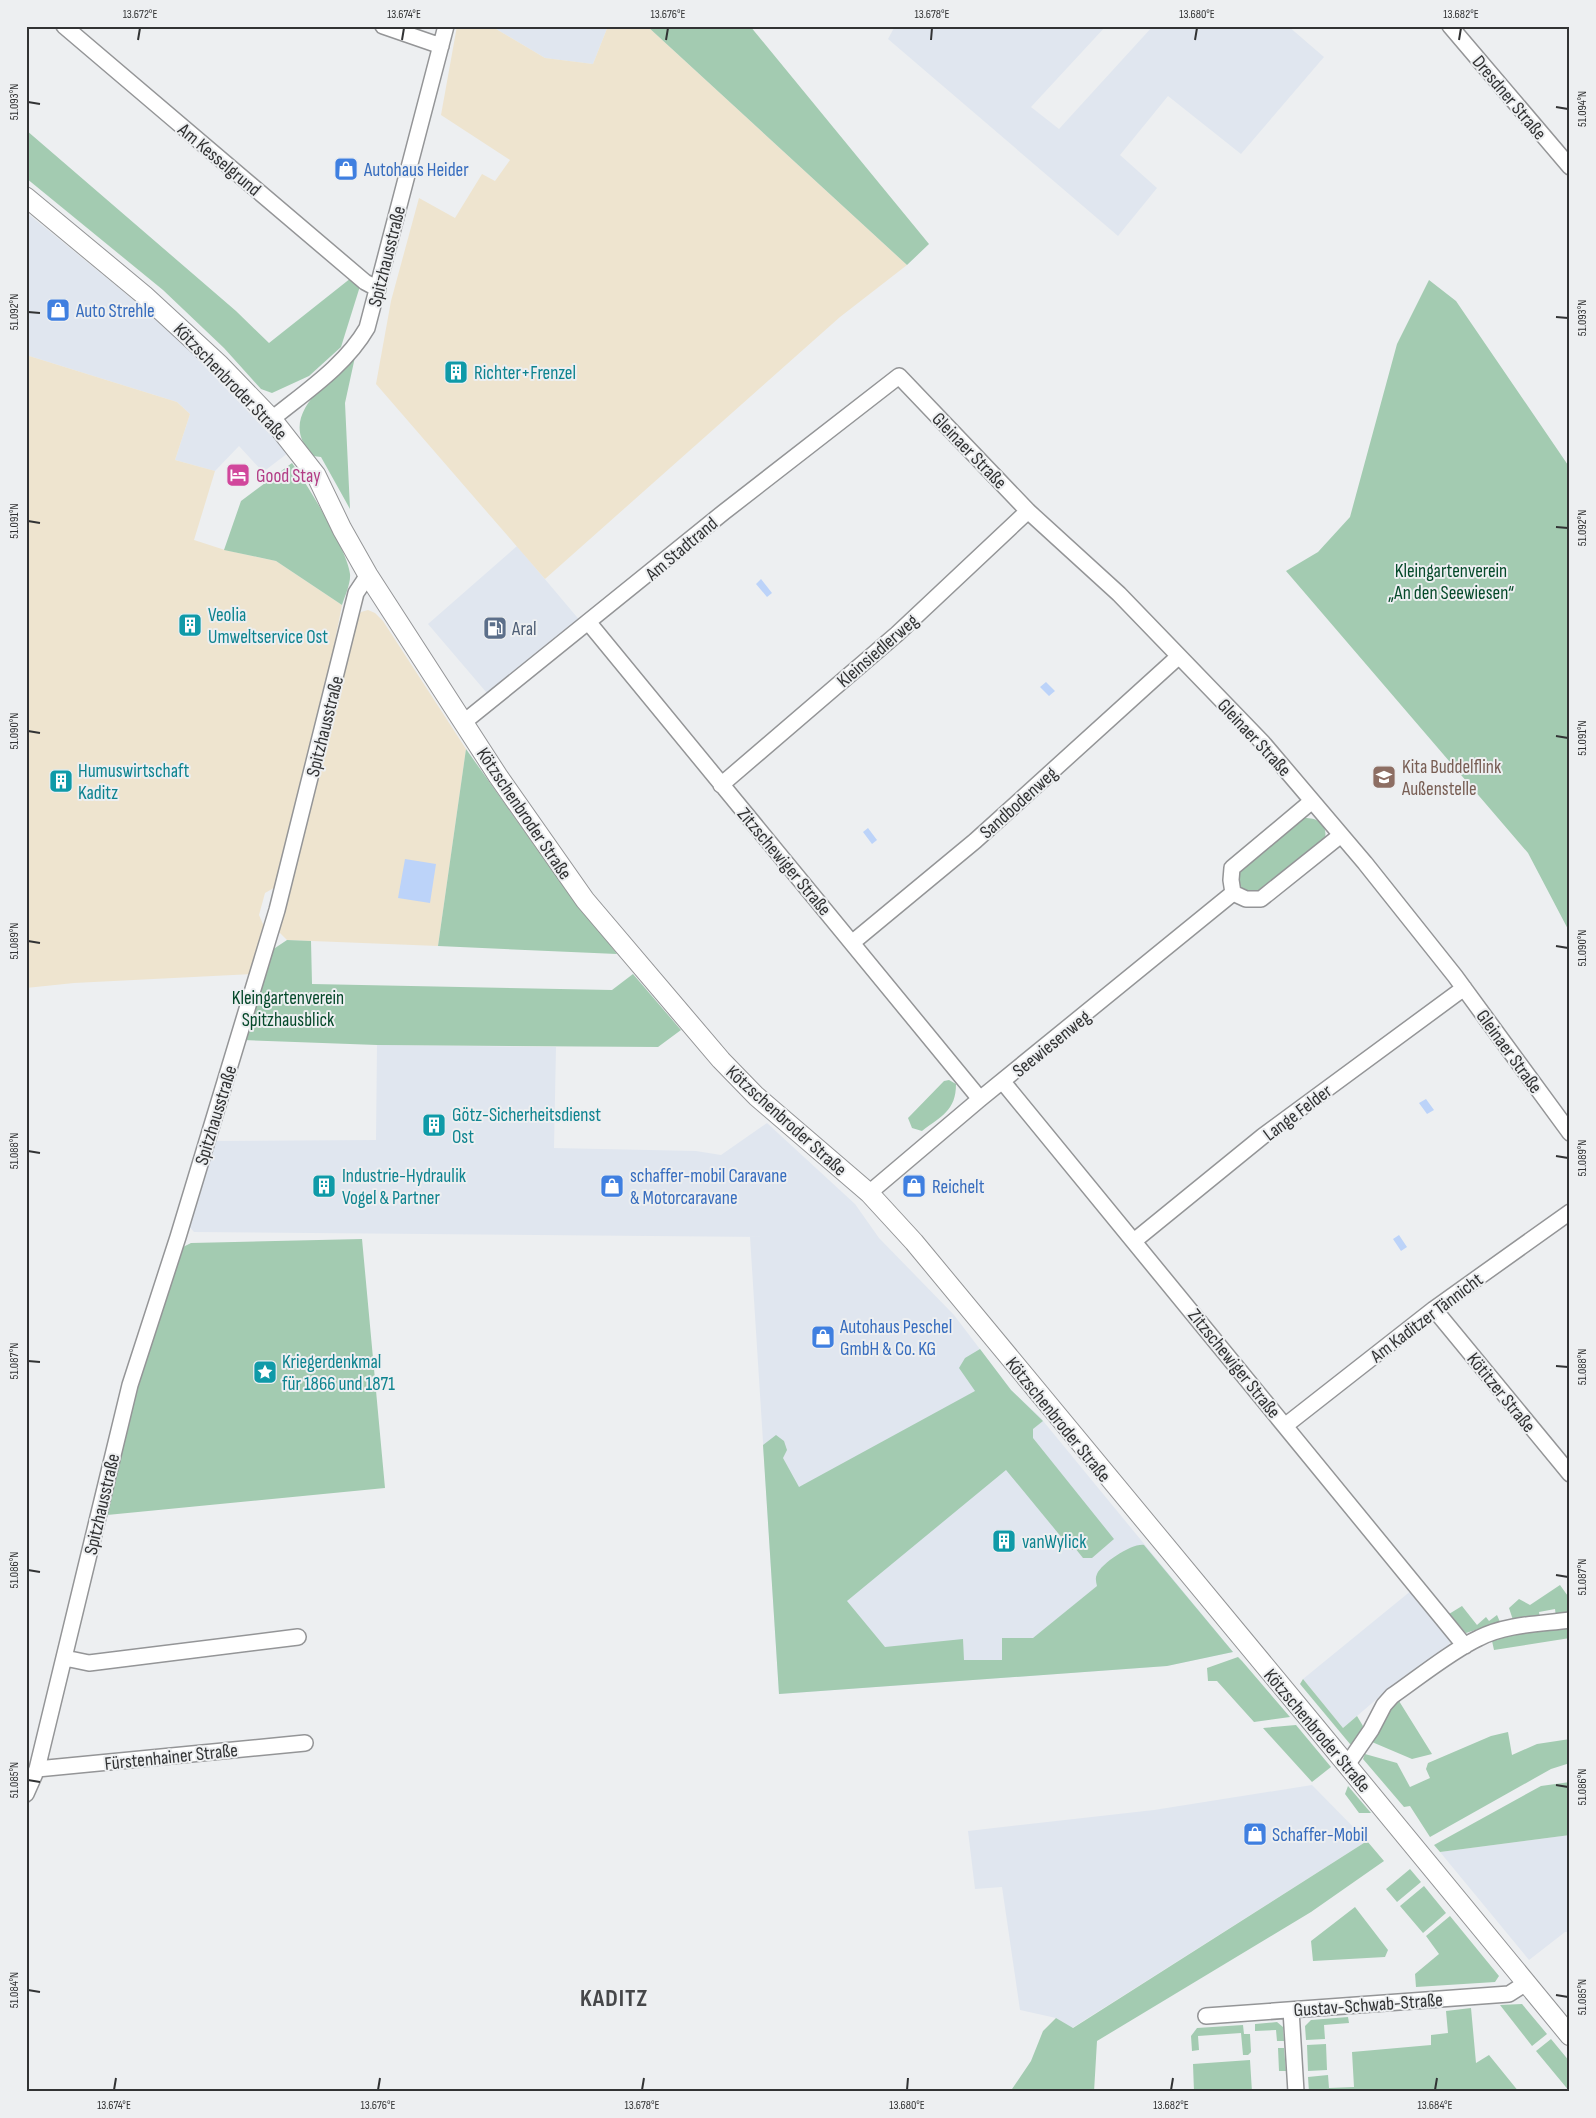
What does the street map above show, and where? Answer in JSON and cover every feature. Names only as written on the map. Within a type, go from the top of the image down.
[{"type":"street","name":"Am Kesselgrund","points":[[64,26],[364,281],[378,289]]},
{"type":"street","points":[[383,26],[441,46]]},
{"type":"street","name":"Spitzhausstraße","points":[[272,420],[342,360],[360,341],[367,328],[446,26]]},
{"type":"street","name":"Dresdner Straße","points":[[1450,26],[1570,167]]},
{"type":"street","name":"Kötzschenbroder Straße","points":[[26,197],[144,295],[220,365],[272,420],[316,475],[342,529],[368,575],[498,776],[585,900],[714,1053],[756,1096],[869,1193],[919,1249],[1346,1765],[1384,1807],[1570,2036]]},
{"type":"street","name":"Gleinaer Straße","points":[[899,376],[1028,511],[1120,594],[1263,743],[1341,835],[1464,988],[1570,1133]]},
{"type":"street","name":"Am Stadtrand","points":[[464,722],[589,623],[724,512],[899,376]]},
{"type":"street","name":"Kleinsiedlerweg","points":[[721,785],[896,634],[1028,511]]},
{"type":"street","name":"Spitzhausstraße","points":[[26,1794],[37,1769],[130,1386],[277,910],[356,593],[368,575]]},
{"type":"street","name":"Zitzschewiger Straße","points":[[589,623],[721,785],[853,942],[980,1099]]},
{"type":"street","name":"Sandbodenweg","points":[[853,942],[975,841],[1178,656]]},
{"type":"street","points":[[1312,801],[1232,868],[1233,893],[1246,899],[1261,899],[1341,835]]},
{"type":"street","name":"Seewiesenweg","points":[[869,1193],[980,1099],[1233,893]]},
{"type":"street","name":"Lange Felder","points":[[1134,1241],[1263,1136],[1464,988]]},
{"type":"street","name":"Zitzschewiger Straße","points":[[1003,1082],[1286,1425],[1465,1646]]},
{"type":"street","name":"Am Kaditzer Tännicht","points":[[1286,1425],[1434,1309],[1570,1212]]},
{"type":"street","name":"Kötitzer Straße","points":[[1434,1309],[1570,1474]]},
{"type":"street","points":[[1346,1765],[1371,1730],[1384,1705],[1392,1696],[1465,1646],[1480,1637],[1510,1627],[1570,1620]]},
{"type":"street","points":[[65,1658],[88,1664],[298,1637]]},
{"type":"street","name":"Fürstenhainer Straße","points":[[37,1769],[305,1743]]},
{"type":"street","name":"Gustav-Schwab-Straße","points":[[1206,2016],[1509,1994],[1526,1983]]},
{"type":"street","points":[[1291,2010],[1296,2092]]},
{"type":"shaded area","points":[[457,26],[491,26],[545,58],[593,64],[608,26],[647,26],[907,265],[840,317],[545,579],[376,384],[391,301],[419,198],[455,218],[482,174],[495,181],[510,160],[441,115]]},
{"type":"shaded area","points":[[491,26],[608,26],[593,64],[545,58]]},
{"type":"shaded area","points":[[895,26],[1106,26],[1031,107],[1059,129],[1153,26],[1288,26],[1324,57],[1241,154],[1168,96],[1120,155],[1157,188],[1118,236],[888,39]]},
{"type":"shaded area","points":[[26,212],[136,302],[187,348],[288,453],[263,472],[239,446],[215,471],[175,460],[190,414],[177,402],[26,355]]},
{"type":"shaded area","points":[[26,355],[177,402],[190,414],[175,460],[215,471],[194,540],[225,550],[276,561],[342,605],[325,692],[279,885],[265,893],[259,915],[266,931],[253,974],[74,983],[26,988]]},
{"type":"shaded area","points":[[517,546],[587,629],[498,706],[428,624]]},
{"type":"shaded area","points":[[368,610],[375,613],[383,621],[466,749],[438,946],[287,940],[277,930],[287,902],[355,621],[361,612]]},
{"type":"shaded area","points":[[377,1045],[556,1047],[554,1148],[696,1151],[721,1155],[767,1123],[855,1204],[879,1238],[954,1315],[1011,1390],[1039,1416],[1233,1652],[1167,1666],[779,1694],[750,1237],[767,1237],[194,1232],[187,1224],[213,1141],[376,1140]]},
{"type":"shaded area","points":[[1412,1590],[1451,1641],[1446,1650],[1385,1692],[1343,1728],[1303,1679]]},
{"type":"shaded area","points":[[1312,1785],[1367,1841],[1072,2028],[1056,2018],[1020,2010],[1002,1887],[975,1889],[968,1831],[1154,1810]]},
{"type":"shaded area","points":[[1570,1835],[1570,1932],[1565,1932],[1529,1960],[1440,1852]]},
{"type":"green space","points":[[647,26],[750,26],[929,244],[907,265]]},
{"type":"green space","points":[[26,130],[236,311],[269,343],[351,278],[361,283],[341,347],[309,376],[272,393],[261,389],[224,348],[163,290],[26,178]]},
{"type":"green space","name":"Kleingartenverein „An den Seewiesen“","points":[[1429,280],[1456,301],[1570,468],[1570,933],[1528,853],[1286,571],[1318,552],[1350,517],[1397,344]]},
{"type":"green space","points":[[355,357],[345,403],[350,509],[321,457],[313,456],[303,442],[300,428],[302,414],[319,389]]},
{"type":"green space","points":[[292,463],[335,534],[348,563],[350,581],[342,605],[276,561],[224,550],[241,501]]},
{"type":"green space","points":[[466,749],[544,859],[617,954],[438,946]]},
{"type":"green space","points":[[1301,818],[1312,818],[1320,822],[1325,828],[1325,839],[1259,893],[1240,892],[1236,873]]},
{"type":"green space","name":"Kleingartenverein Spitzhausblick","points":[[287,940],[311,941],[312,984],[612,990],[633,974],[681,1030],[658,1047],[377,1045],[242,1040],[269,952]]},
{"type":"green space","points":[[949,1080],[956,1084],[950,1107],[941,1117],[922,1131],[912,1128],[908,1118],[944,1081]]},
{"type":"green space","points":[[362,1239],[385,1488],[107,1515],[136,1388],[181,1248],[191,1243]]},
{"type":"green space","points":[[980,1349],[1011,1390],[1043,1421],[1033,1429],[1033,1438],[1114,1539],[1092,1558],[1083,1558],[1075,1548],[1072,1550],[1006,1470],[847,1601],[885,1647],[963,1639],[964,1660],[1002,1660],[1002,1638],[1033,1638],[1097,1586],[1096,1576],[1105,1565],[1125,1550],[1144,1545],[1233,1652],[1167,1666],[779,1694],[763,1445],[776,1435],[784,1441],[787,1450],[783,1458],[799,1487],[975,1391],[959,1368],[965,1358]]},
{"type":"green space","points":[[1560,1585],[1570,1599],[1570,1616],[1556,1617],[1555,1609],[1539,1612],[1540,1619],[1513,1620],[1509,1608],[1519,1599],[1530,1605]]},
{"type":"green space","points":[[1462,1606],[1477,1625],[1486,1617],[1489,1621],[1497,1615],[1500,1622],[1466,1633],[1449,1614]]},
{"type":"green space","points":[[1570,1628],[1570,1638],[1494,1650],[1492,1641],[1512,1635]]},
{"type":"green space","points":[[1238,1657],[1290,1717],[1254,1722],[1217,1681],[1208,1681],[1207,1668]]},
{"type":"green space","points":[[1303,1679],[1343,1728],[1357,1716],[1363,1726],[1355,1744],[1350,1744],[1300,1684]]},
{"type":"green space","points":[[1399,1701],[1432,1754],[1412,1759],[1372,1742],[1386,1712]]},
{"type":"green space","points":[[1296,1725],[1331,1767],[1312,1782],[1263,1728]]},
{"type":"green space","points":[[1508,1732],[1512,1755],[1537,1744],[1570,1739],[1570,1763],[1551,1769],[1430,1837],[1410,1806],[1404,1807],[1363,1759],[1365,1754],[1397,1763],[1410,1787],[1430,1778],[1426,1769],[1428,1763],[1491,1736]]},
{"type":"green space","points":[[1570,1782],[1570,1835],[1440,1852],[1434,1845],[1541,1786]]},
{"type":"green space","points":[[1348,1786],[1371,1813],[1359,1813],[1345,1794]]},
{"type":"green space","points":[[1367,1841],[1384,1861],[1311,1912],[1097,2041],[1094,2092],[1010,2092],[1031,2061],[1043,2031],[1056,2018],[1073,2028]]},
{"type":"green space","points":[[1410,1869],[1421,1882],[1397,1902],[1386,1889]]},
{"type":"green space","points":[[1424,1886],[1446,1913],[1423,1933],[1400,1906]]},
{"type":"green space","points":[[1355,1907],[1388,1950],[1385,1957],[1313,1961],[1311,1941]]},
{"type":"green space","points":[[1450,1916],[1499,1976],[1495,1982],[1416,1987],[1415,1974],[1439,1954],[1426,1936]]},
{"type":"green space","points":[[1522,2004],[1547,2034],[1532,2046],[1500,2005]]},
{"type":"green space","points":[[1471,2008],[1476,2063],[1489,2055],[1519,2092],[1309,2092],[1308,2077],[1328,2075],[1329,2088],[1354,2087],[1352,2052],[1431,2045],[1431,2035],[1448,2033],[1446,2011]]},
{"type":"green space","points":[[1348,2017],[1349,2023],[1324,2025],[1325,2039],[1306,2040],[1305,2026],[1311,2020]]},
{"type":"green space","points":[[1277,2022],[1283,2027],[1284,2041],[1277,2041],[1276,2030],[1255,2031],[1255,2024]]},
{"type":"green space","points":[[1243,2025],[1244,2034],[1250,2034],[1251,2052],[1248,2055],[1243,2055],[1241,2033],[1198,2036],[1199,2050],[1192,2051],[1191,2036],[1197,2028]]},
{"type":"green space","points":[[1551,2039],[1570,2062],[1570,2092],[1536,2051]]},
{"type":"green space","points":[[1326,2044],[1327,2070],[1308,2071],[1307,2045]]},
{"type":"green space","points":[[1278,2048],[1284,2048],[1286,2071],[1279,2071]]},
{"type":"green space","points":[[1250,2060],[1252,2092],[1194,2092],[1193,2064]]},
{"type":"water","points":[[761,579],[772,593],[767,597],[756,584]]},
{"type":"water","points":[[1046,682],[1055,691],[1049,696],[1040,687]]},
{"type":"water","points":[[868,828],[877,840],[872,844],[863,832]]},
{"type":"water","points":[[405,859],[436,864],[430,903],[398,898]]},
{"type":"water","points":[[1426,1099],[1434,1110],[1427,1114],[1419,1103]]},
{"type":"water","points":[[1399,1235],[1407,1247],[1401,1251],[1393,1239]]},
{"type":"place","name":"Autohaus Heider","points":[[346,169]]},
{"type":"place","name":"Auto Strehle","points":[[58,310]]},
{"type":"place","name":"Richter+Frenzel","points":[[456,372]]},
{"type":"place","name":"Good Stay","points":[[238,475]]},
{"type":"place","name":"Veolia Umweltservice Ost","points":[[190,625]]},
{"type":"place","name":"Aral","points":[[495,628]]},
{"type":"place","name":"Kita Buddelflink Außenstelle","points":[[1384,777]]},
{"type":"place","name":"Humuswirtschaft Kaditz","points":[[61,781]]},
{"type":"place","name":"Götz-Sicherheitsdienst Ost","points":[[434,1125]]},
{"type":"place","name":"Industrie-Hydraulik Vogel & Partner","points":[[324,1186]]},
{"type":"place","name":"schaffer-mobil Caravane & Motorcaravane","points":[[612,1186]]},
{"type":"place","name":"Reichelt","points":[[914,1186]]},
{"type":"place","name":"Autohaus Peschel GmbH & Co. KG","points":[[823,1337]]},
{"type":"place","name":"Kriegerdenkmal für 1866 und 1871","points":[[265,1372]]},
{"type":"place","name":"vanWylick","points":[[1004,1541]]},
{"type":"place","name":"Schaffer-Mobil","points":[[1255,1834]]},
{"type":"district","name":"KADITZ","points":[[614,1998]]}]
